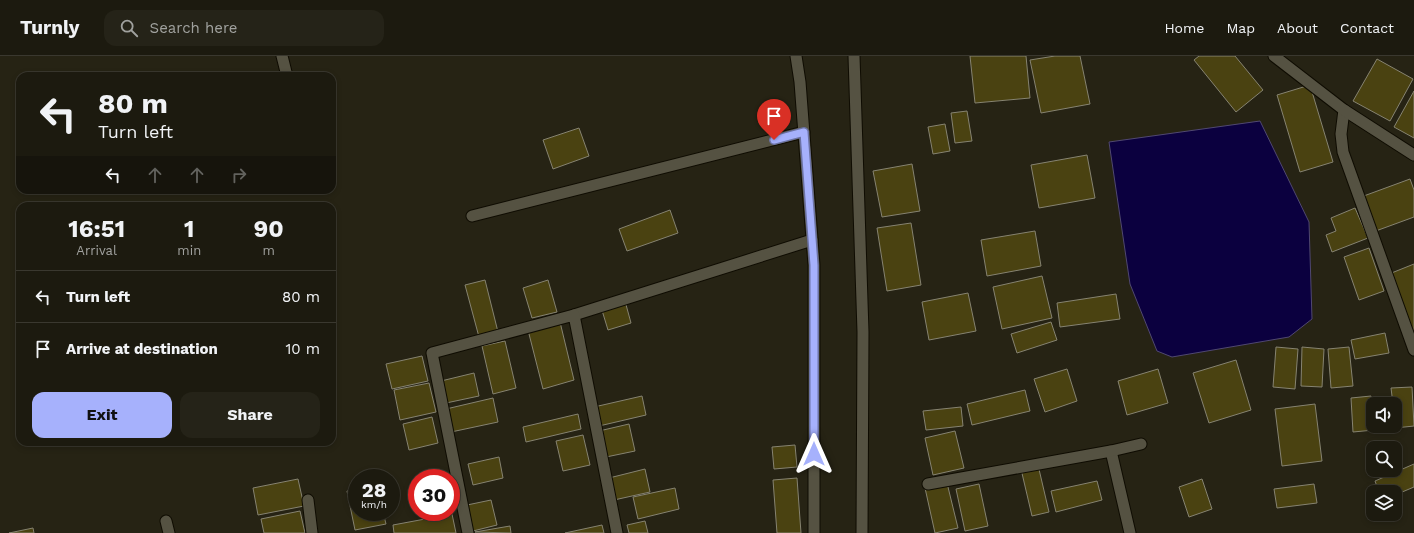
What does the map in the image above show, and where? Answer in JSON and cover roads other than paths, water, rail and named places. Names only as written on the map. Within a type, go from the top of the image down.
[{"type":"street","points":[[282,56],[286,72]]},
{"type":"street","points":[[796,56],[804,132],[814,265],[814,533]]},
{"type":"street","points":[[854,56],[863,332],[862,533]]},
{"type":"street","points":[[1274,56],[1344,110],[1414,155]]},
{"type":"street","points":[[1344,110],[1341,134],[1343,152],[1414,350]]},
{"type":"street","points":[[472,216],[804,132]]},
{"type":"street","points":[[468,533],[432,353],[574,315],[812,240]]},
{"type":"street","points":[[574,315],[617,533]]},
{"type":"street","points":[[928,484],[1111,451],[1141,444]]},
{"type":"street","points":[[1111,451],[1130,533]]},
{"type":"street","points":[[308,500],[312,533]]},
{"type":"street","points":[[166,521],[169,533]]}]
